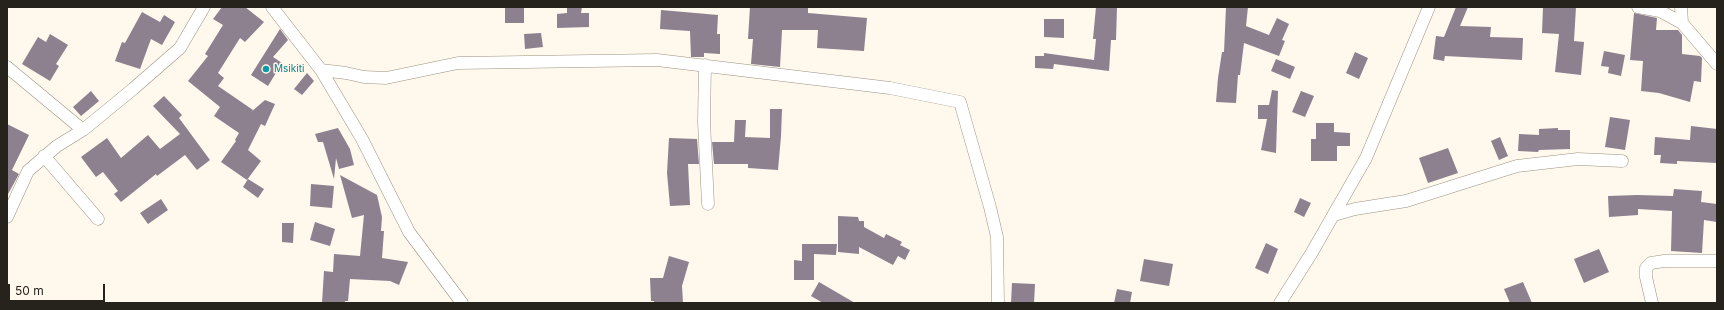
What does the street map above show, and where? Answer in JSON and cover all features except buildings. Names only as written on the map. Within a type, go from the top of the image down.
[{"type":"street","points":[[7,217],[28,171],[44,156],[83,130],[133,90],[180,48],[204,7]]},
{"type":"street","points":[[272,7],[322,70],[362,139],[409,232],[462,303]]},
{"type":"street","points":[[1280,303],[1334,215],[1366,158],[1429,7]]},
{"type":"street","points":[[1638,7],[1660,11],[1682,23],[1717,64]]},
{"type":"street","points":[[1680,7],[1682,23]]},
{"type":"street","points":[[322,70],[364,77],[386,78],[458,63],[657,60],[890,88],[960,102],[997,237],[998,303]]},
{"type":"street","points":[[705,65],[704,122],[708,204]]},
{"type":"street","points":[[7,67],[83,130]]},
{"type":"street","points":[[44,156],[98,219]]},
{"type":"street","points":[[1334,215],[1355,209],[1406,201],[1517,166],[1578,159],[1622,161]]},
{"type":"street","points":[[1652,303],[1646,277],[1646,268],[1651,263],[1664,261],[1717,261]]},
{"type":"place","name":"Msikiti","points":[[266,69]]}]
